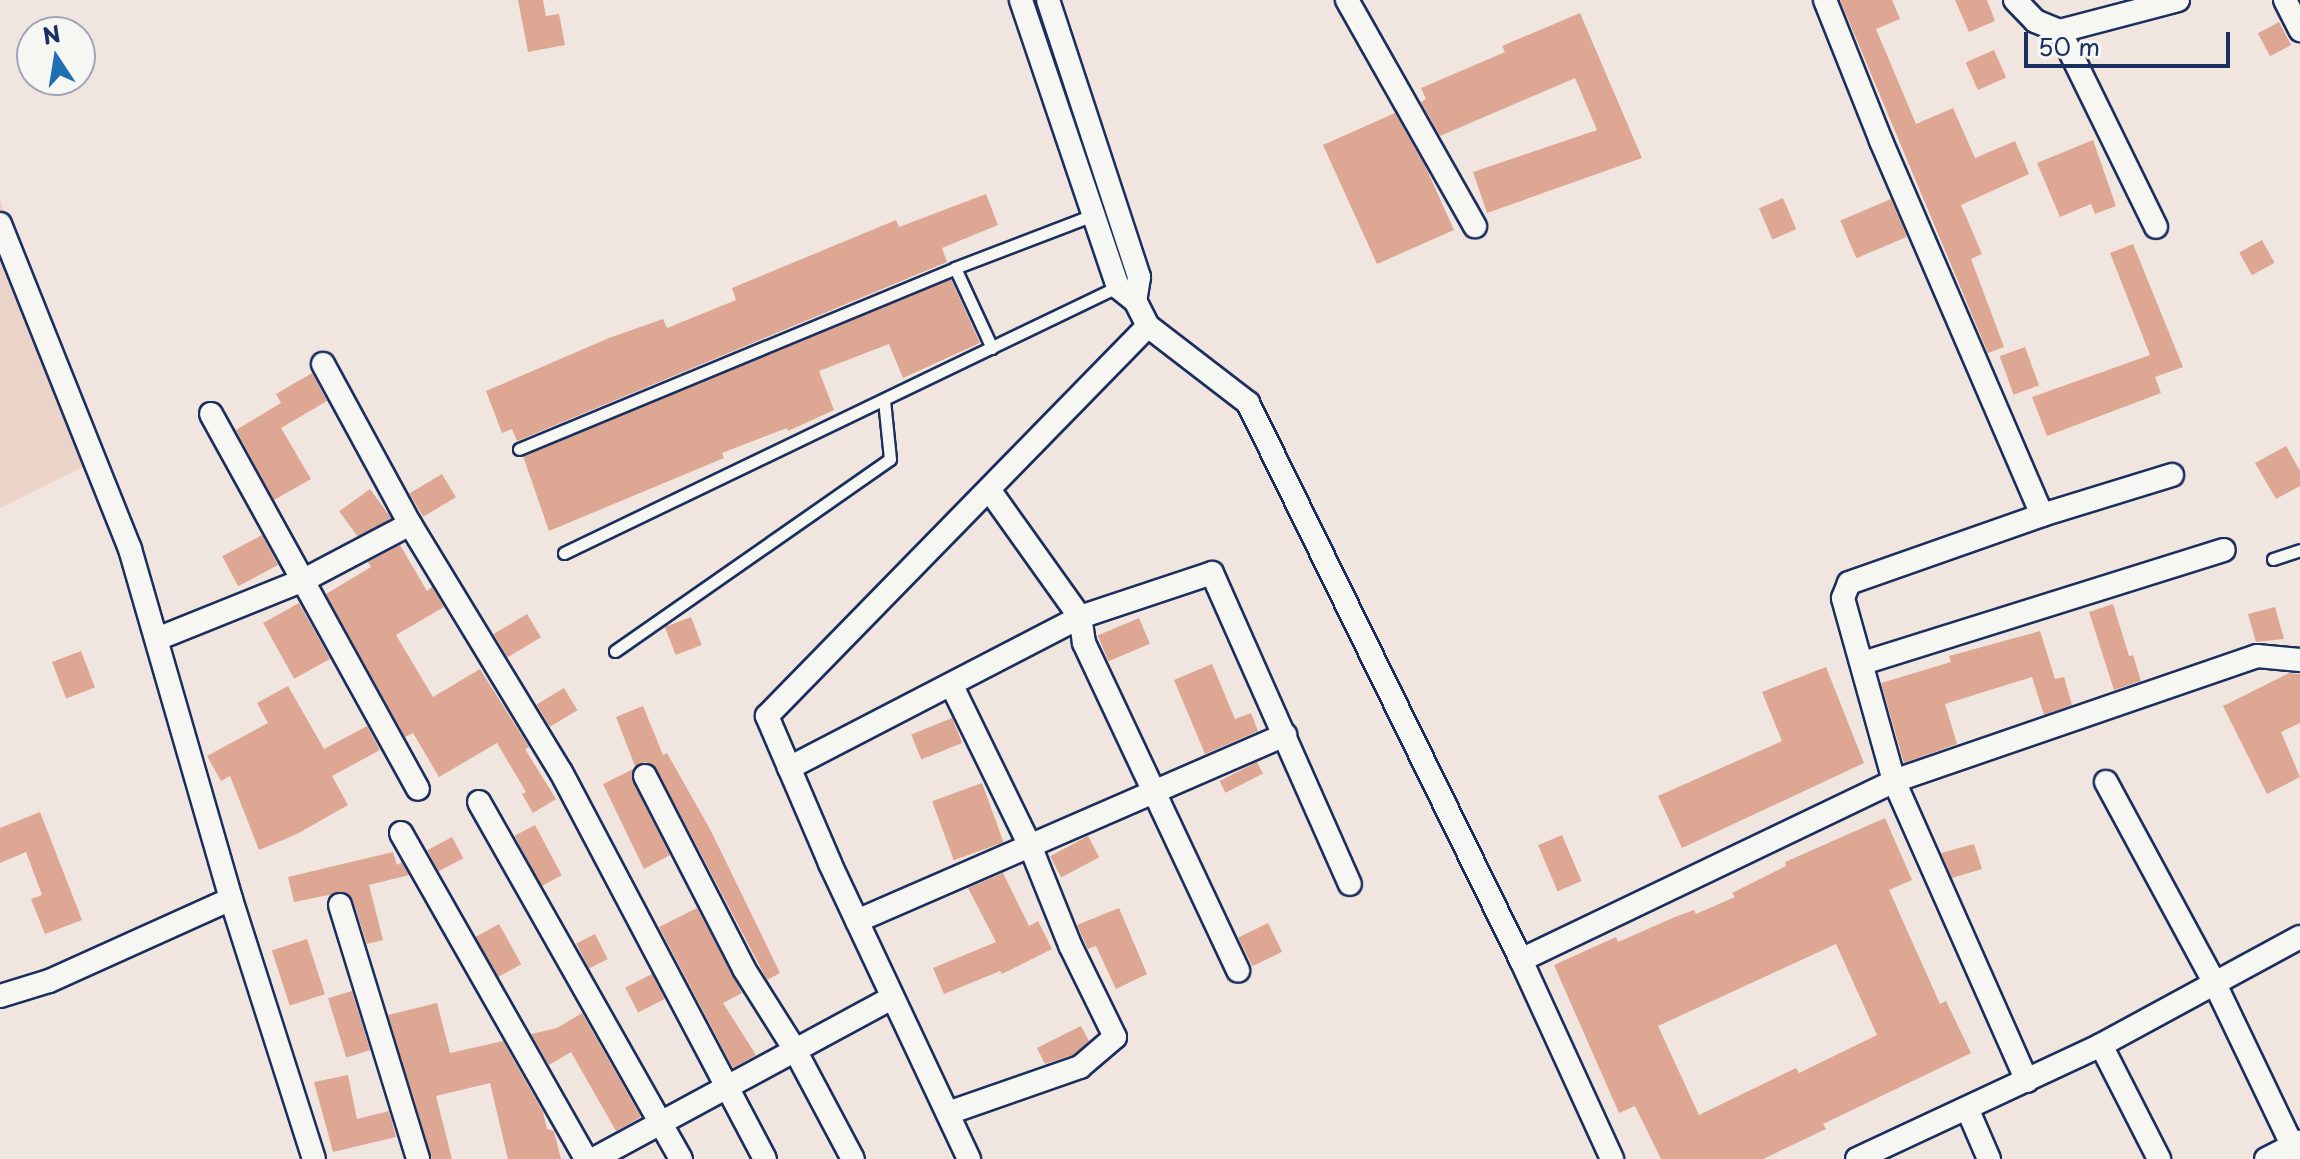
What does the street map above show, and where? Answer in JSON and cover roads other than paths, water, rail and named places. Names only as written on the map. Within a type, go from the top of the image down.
[{"type":"street","points":[[1021,0],[1093,215],[1127,294],[1148,326],[1248,403],[1521,960],[1612,1159]]},
{"type":"street","points":[[1048,0],[1139,277],[1127,294]]},
{"type":"street","points":[[1347,0],[1475,226]]},
{"type":"street","points":[[1825,0],[1881,141],[2042,515]]},
{"type":"street","points":[[2015,0],[2035,21],[2060,31],[2178,0]]},
{"type":"street","points":[[2285,0],[2300,30]]},
{"type":"street","points":[[2060,31],[2156,227]]},
{"type":"street","points":[[0,224],[8,269],[130,549],[231,899],[314,1159]]},
{"type":"street","points":[[969,1159],[892,998],[767,716],[1148,326]]},
{"type":"street","points":[[323,364],[410,524],[561,772],[765,1159]]},
{"type":"street","points":[[211,414],[418,789]]},
{"type":"street","points":[[2027,1081],[1894,781],[1843,598],[1849,583],[2042,515],[2172,475]]},
{"type":"street","points":[[990,491],[1080,617],[1084,643],[1238,971]]},
{"type":"street","points":[[157,639],[304,580],[410,524]]},
{"type":"street","points":[[1863,663],[2224,550]]},
{"type":"street","points":[[789,768],[1080,617],[1212,573],[1350,884]]},
{"type":"street","points":[[1521,960],[1894,781],[2257,656],[2300,660]]},
{"type":"street","points":[[948,1113],[1080,1067],[1115,1037],[1070,945],[1031,848],[951,684]]},
{"type":"street","points":[[857,921],[1285,735]]},
{"type":"street","points":[[645,776],[744,969],[795,1050],[853,1159]]},
{"type":"street","points":[[2106,782],[2215,984],[2297,1149],[2266,1159]]},
{"type":"street","points":[[479,802],[681,1159]]},
{"type":"street","points":[[401,833],[586,1159]]},
{"type":"street","points":[[0,996],[49,981],[231,899]]},
{"type":"street","points":[[340,905],[418,1159]]},
{"type":"street","points":[[1857,1159],[2101,1045],[2300,937]]},
{"type":"street","points":[[594,1159],[892,998]]},
{"type":"street","points":[[2101,1045],[2159,1159]]},
{"type":"street","points":[[1967,1108],[1989,1159]]},
{"type":"lane","points":[[519,449],[955,268],[1093,215]]},
{"type":"lane","points":[[955,268],[992,348]]},
{"type":"lane","points":[[564,553],[992,348],[1127,294]]},
{"type":"lane","points":[[615,651],[890,459],[884,400]]},
{"type":"lane","points":[[2273,559],[2300,550]]}]
